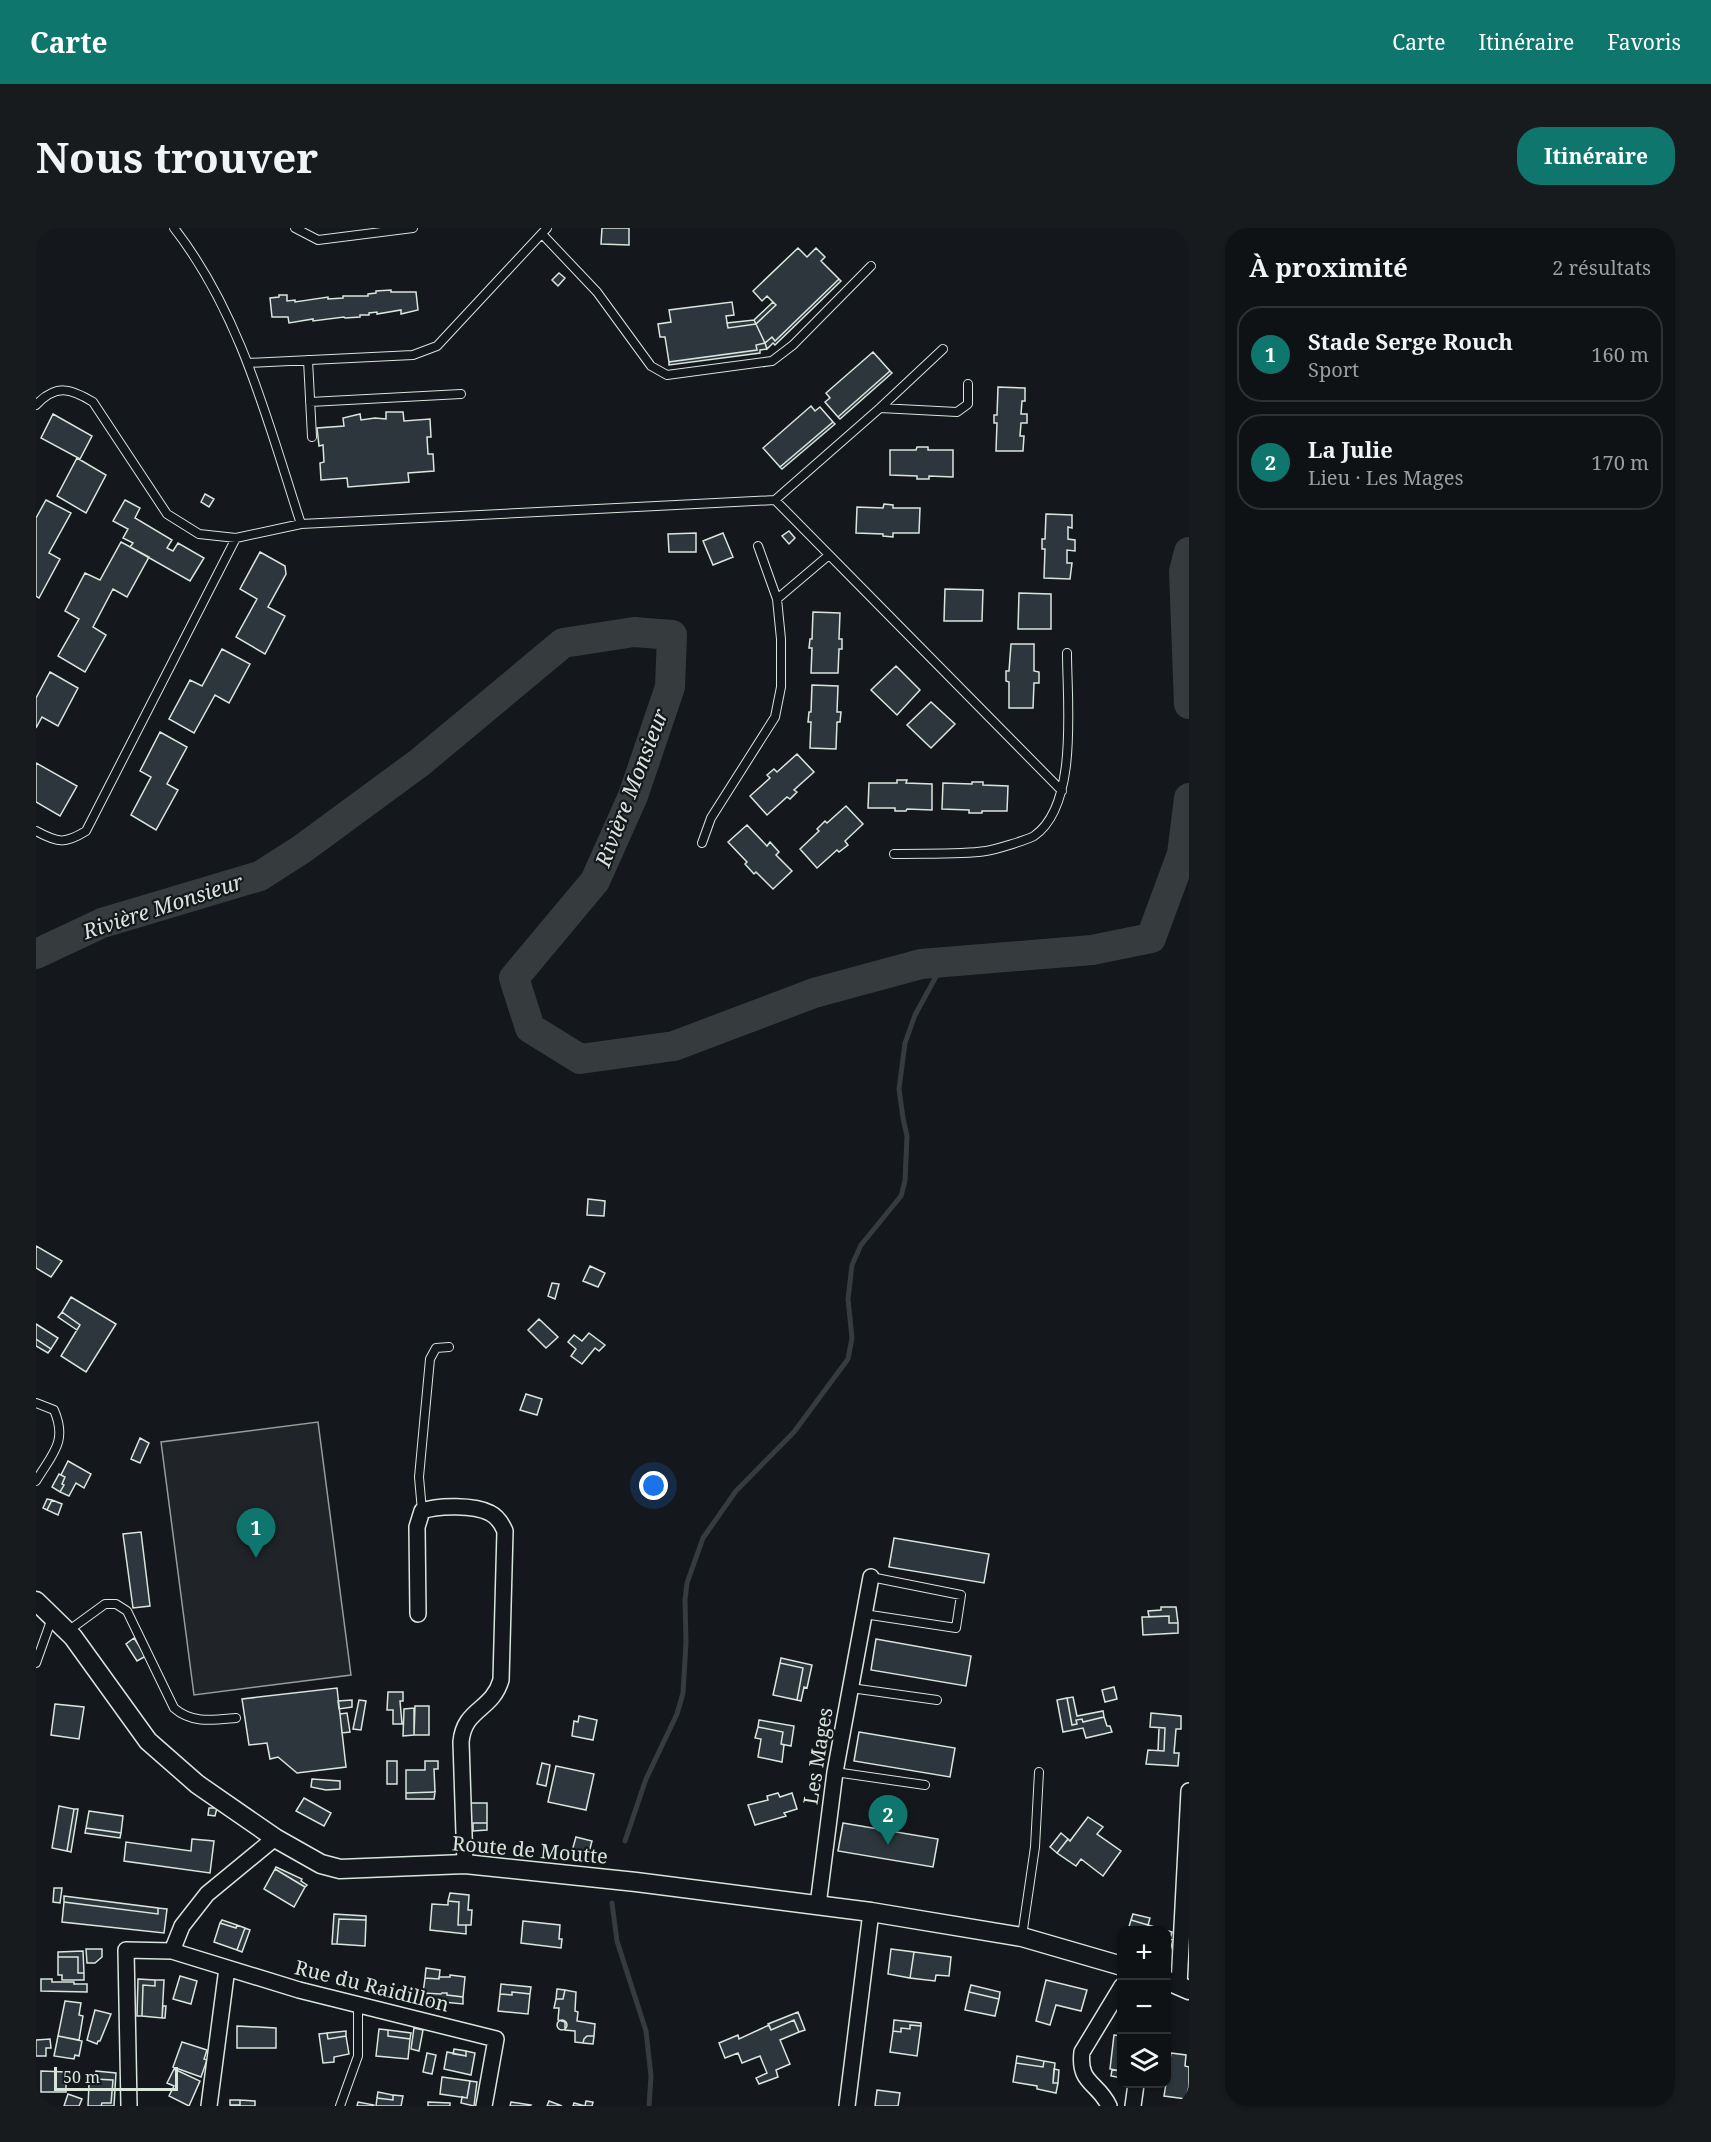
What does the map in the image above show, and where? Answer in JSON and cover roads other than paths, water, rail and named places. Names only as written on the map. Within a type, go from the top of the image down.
[{"type":"street","points":[[418,1614],[417,1527],[422,1511],[431,1508],[471,1508],[490,1513],[502,1523],[505,1531],[501,1680],[498,1691],[468,1719],[462,1729],[460,1743],[465,1864]]},
{"type":"street","name":"Les Mages","points":[[818,1905],[836,1772],[871,1577]]},
{"type":"street","name":"Route de Moutte","points":[[36,1601],[68,1631],[148,1741],[197,1784],[275,1838],[321,1864],[340,1869],[465,1864],[636,1882],[871,1912],[1022,1937],[1117,1965]]},
{"type":"street","points":[[1178,1985],[1189,1791]]},
{"type":"street","points":[[172,1951],[182,1926],[207,1894],[275,1838]]},
{"type":"street","points":[[846,2106],[871,1912]]},
{"type":"street","name":"Rue du Raidillon","points":[[129,2106],[126,1950],[172,1951],[304,1991],[496,2039],[484,2106]]},
{"type":"street","points":[[209,2106],[227,1968]]},
{"type":"street","points":[[1109,2106],[1084,2076],[1081,2063],[1082,2052],[1117,1994]]},
{"type":"street","points":[[1133,2106],[1135,2088]]},
{"type":"lane","points":[[174,228],[197,260],[228,316],[248,363],[301,524]]},
{"type":"lane","points":[[296,228],[318,240],[413,228]]},
{"type":"lane","points":[[248,363],[413,355],[437,346],[544,231],[597,292],[651,366],[667,375],[772,361],[793,345],[872,266]]},
{"type":"lane","points":[[36,405],[45,396],[59,390],[76,391],[93,402],[167,514],[199,534],[236,538],[301,524],[775,500],[943,349]]},
{"type":"lane","points":[[308,360],[312,437]]},
{"type":"lane","points":[[880,408],[957,412],[968,404],[968,384]]},
{"type":"lane","points":[[310,402],[461,394]]},
{"type":"lane","points":[[775,500],[1062,791]]},
{"type":"lane","points":[[36,831],[53,840],[70,841],[86,831],[236,538]]},
{"type":"lane","points":[[702,843],[711,818],[775,717],[781,687],[781,639],[777,599],[758,546]]},
{"type":"lane","points":[[777,599],[829,555]]},
{"type":"lane","points":[[894,854],[986,851],[1033,836],[1052,817],[1062,791],[1067,760],[1067,654]]},
{"type":"lane","points":[[422,1511],[419,1477],[430,1359],[436,1348],[449,1347]]},
{"type":"lane","points":[[36,1403],[54,1410],[60,1425],[59,1442],[36,1481]]},
{"type":"lane","name":"Les Mages","points":[[864,1614],[956,1628],[961,1595],[871,1577]]},
{"type":"lane","points":[[68,1631],[105,1604],[116,1604],[127,1611],[174,1708],[180,1714],[208,1721],[236,1718]]},
{"type":"lane","points":[[36,1663],[53,1617]]},
{"type":"lane","points":[[851,1688],[937,1700]]},
{"type":"lane","points":[[836,1772],[925,1785]]},
{"type":"lane","points":[[1022,1937],[1035,1847],[1039,1772]]},
{"type":"lane","points":[[340,2106],[358,2056],[358,2005]]},
{"type":"waterway","name":"Rivière Monsieur","points":[[1189,552],[1184,571],[1189,704]]},
{"type":"waterway","name":"Rivière Monsieur","points":[[36,954],[102,923],[260,876],[302,849],[419,763],[563,643],[634,632],[672,635],[670,687],[633,796],[595,881],[514,978],[530,1028],[580,1059],[674,1046],[814,993],[921,964],[1092,950],[1151,938],[1182,854],[1189,798]]},
{"type":"waterway","points":[[625,1841],[646,1779],[677,1714],[683,1693],[687,1583],[703,1538],[736,1491],[794,1432],[848,1359],[852,1338],[848,1299],[852,1265],[861,1245],[901,1196],[905,1181],[907,1136],[899,1089],[905,1043],[915,1015],[944,962]]},
{"type":"waterway","points":[[612,1903],[617,1941],[646,2031],[651,2076],[649,2106]]},
{"type":"place","name":"Stade Serge Rouch","points":[[256,1558]]},
{"type":"place","name":"La Julie","points":[[888,1845]]}]
